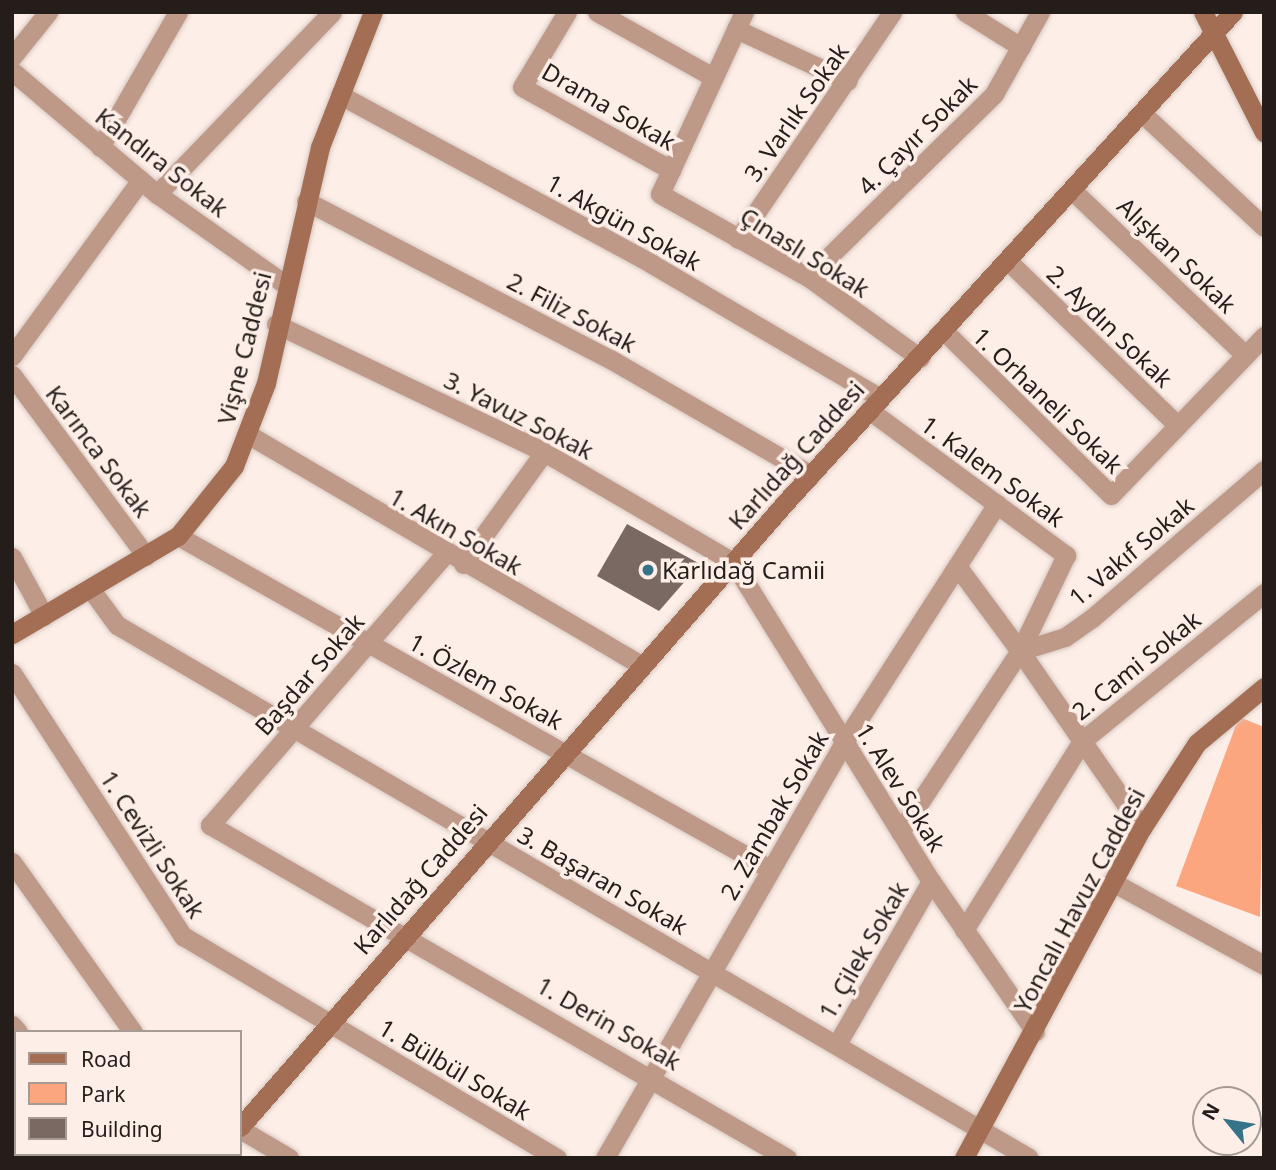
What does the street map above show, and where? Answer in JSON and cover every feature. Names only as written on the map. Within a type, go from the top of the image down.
[{"type":"main road","name":"Vişne Caddesi","points":[[12,634],[92,591],[177,536],[234,466],[249,435],[306,201],[340,95],[373,12]]},
{"type":"main road","points":[[1203,12],[1264,132]]},
{"type":"main road","name":"Karlıdağ Caddesi","points":[[243,1119],[485,841],[874,404],[1074,192],[1233,12]]},
{"type":"main road","name":"Yoncalı Havuz Caddesi","points":[[964,1158],[1035,1032],[1142,828],[1198,743],[1264,687]]},
{"type":"street","points":[[12,57],[48,12]]},
{"type":"street","points":[[100,147],[178,12]]},
{"type":"street","points":[[157,194],[332,12]]},
{"type":"street","name":"Drama Sokak","points":[[567,12],[522,87],[671,170]]},
{"type":"street","points":[[597,12],[620,18],[713,77]]},
{"type":"street","name":"3. Varlık Sokak","points":[[738,239],[848,81],[892,12]]},
{"type":"street","points":[[965,12],[1021,47]]},
{"type":"street","name":"4. Çayır Sokak","points":[[808,277],[994,94],[1041,12]]},
{"type":"street","points":[[671,170],[740,21],[848,81]]},
{"type":"street","points":[[12,25],[27,39]]},
{"type":"street","name":"Kandıra Sokak","points":[[12,71],[157,194],[286,285]]},
{"type":"street","name":"1. Akgün Sokak","points":[[340,95],[652,264],[874,404]]},
{"type":"street","points":[[1144,115],[1264,227]]},
{"type":"street","name":"Çınaslı Sokak","points":[[671,170],[660,194],[808,277],[920,358]]},
{"type":"street","points":[[12,356],[141,180]]},
{"type":"street","name":"Alışkan Sokak","points":[[1074,192],[1245,355]]},
{"type":"street","name":"2. Filiz Sokak","points":[[306,201],[610,359],[811,475]]},
{"type":"street","name":"2. Aydın Sokak","points":[[1009,262],[1178,426]]},
{"type":"street","name":"3. Yavuz Sokak","points":[[276,324],[544,452],[733,562]]},
{"type":"street","name":"1. Orhaneli Sokak","points":[[944,331],[1111,495],[1264,335]]},
{"type":"street","name":"Karınca Sokak","points":[[12,375],[146,556]]},
{"type":"street","name":"1. Kalem Sokak","points":[[874,404],[997,505],[1066,555],[1020,651]]},
{"type":"street","name":"1. Akın Sokak","points":[[249,435],[444,554],[641,665]]},
{"type":"street","points":[[463,564],[544,452]]},
{"type":"street","name":"1. Vakıf Sokak","points":[[1020,651],[1065,637],[1092,618],[1264,470]]},
{"type":"street","name":"2. Zambak Sokak","points":[[605,1158],[844,742],[997,505]]},
{"type":"street","name":"1. Özlem Sokak","points":[[177,536],[770,869]]},
{"type":"street","name":"Başdar Sokak","points":[[210,825],[444,554]]},
{"type":"street","points":[[12,557],[44,615]]},
{"type":"street","name":"1. Alev Sokak","points":[[733,562],[931,881],[1035,1032]]},
{"type":"street","points":[[957,566],[1020,651],[1142,828]]},
{"type":"street","name":"3. Başaran Sokak","points":[[92,591],[117,625],[292,730],[713,971],[1029,1158]]},
{"type":"street","name":"2. Cami Sokak","points":[[964,930],[1082,741],[1264,593]]},
{"type":"street","points":[[900,832],[1020,651]]},
{"type":"street","name":"1. Cevizli Sokak","points":[[12,673],[183,936],[328,1023]]},
{"type":"street","name":"1. Derin Sokak","points":[[210,825],[651,1075],[787,1158]]},
{"type":"street","points":[[12,862],[132,1030]]},
{"type":"street","name":"1. Çilek Sokak","points":[[837,1044],[931,881]]},
{"type":"street","points":[[1114,883],[1264,965]]},
{"type":"street","name":"1. Bülbül Sokak","points":[[328,1023],[557,1158]]},
{"type":"street","points":[[243,1119],[289,1158]]},
{"type":"green space","points":[[1239,717],[1264,727],[1260,917],[1176,886]]},
{"type":"building","name":"Karlıdağ Camii","points":[[627,524],[700,564],[659,611],[597,576]]},
{"type":"place","name":"Karlıdağ Camii","points":[[648,570]]}]
